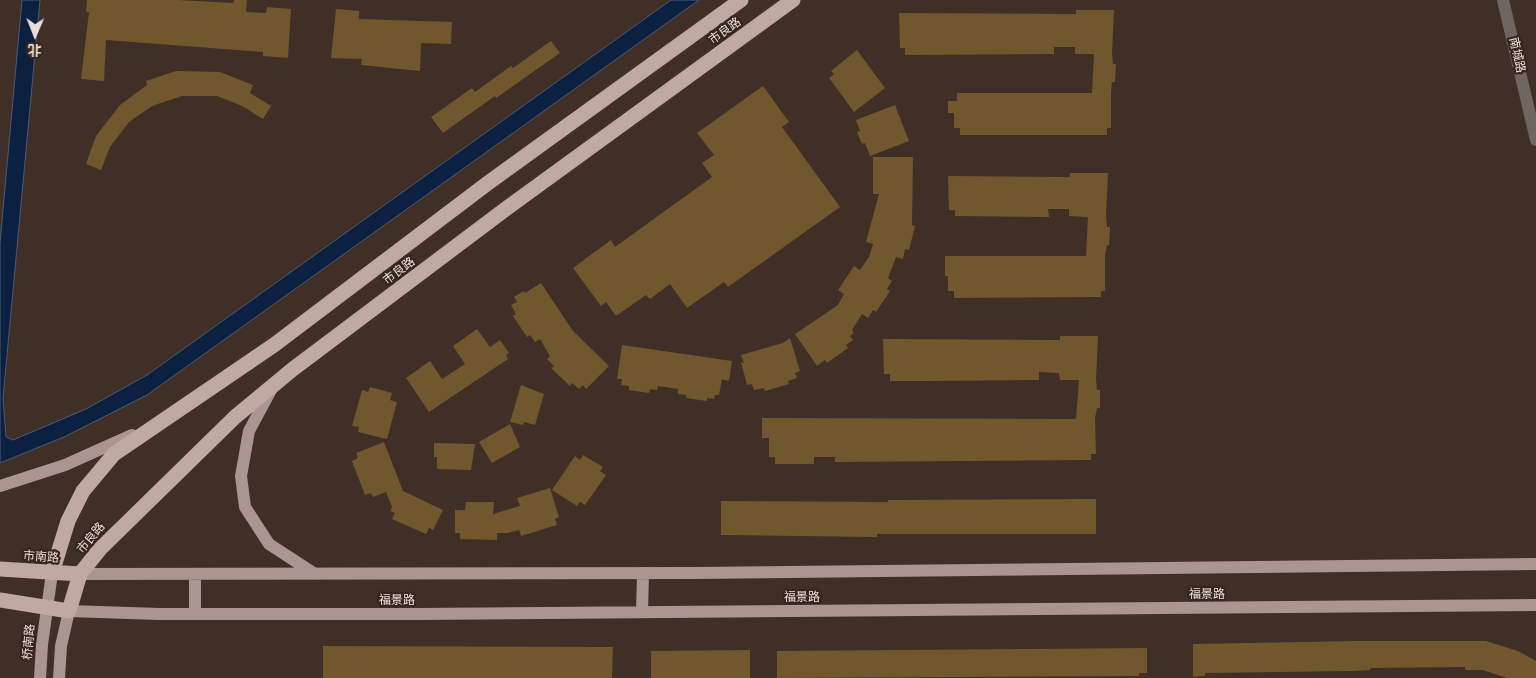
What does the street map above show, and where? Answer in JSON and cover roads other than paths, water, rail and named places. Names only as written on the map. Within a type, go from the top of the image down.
[{"type":"highway","name":"市良路","points":[[52,574],[68,521],[83,491],[114,454],[274,345],[488,183],[741,0]]},
{"type":"highway","name":"市良路","points":[[68,611],[80,574],[120,527],[220,430],[276,383],[499,214],[794,0]]},
{"type":"highway","name":"市南路","points":[[2,569],[52,574],[80,574]]},
{"type":"highway","points":[[0,600],[68,611]]},
{"type":"main road","points":[[276,383],[249,431],[242,476],[245,507],[269,544],[315,574]]},
{"type":"main road","points":[[0,486],[65,465],[120,442],[182,409]]},
{"type":"main road","points":[[1500,564],[1536,556]]},
{"type":"main road","name":"福景路","points":[[80,574],[643,573],[1536,564]]},
{"type":"main road","points":[[642,612],[643,573]]},
{"type":"main road","name":"市良路","points":[[46,608],[52,574]]},
{"type":"main road","points":[[195,575],[195,614]]},
{"type":"main road","name":"福景路","points":[[68,611],[195,614],[1536,606]]},
{"type":"main road","name":"桥南路","points":[[40,678],[46,608]]},
{"type":"main road","points":[[59,678],[61,646],[68,611]]},
{"type":"street","name":"南城路","points":[[1504,0],[1536,140]]},
{"type":"water","points":[[22,0],[40,0],[3,398],[6,437],[13,440],[86,409],[147,375],[671,0],[699,0],[147,395],[64,437],[0,463],[0,243]]}]
